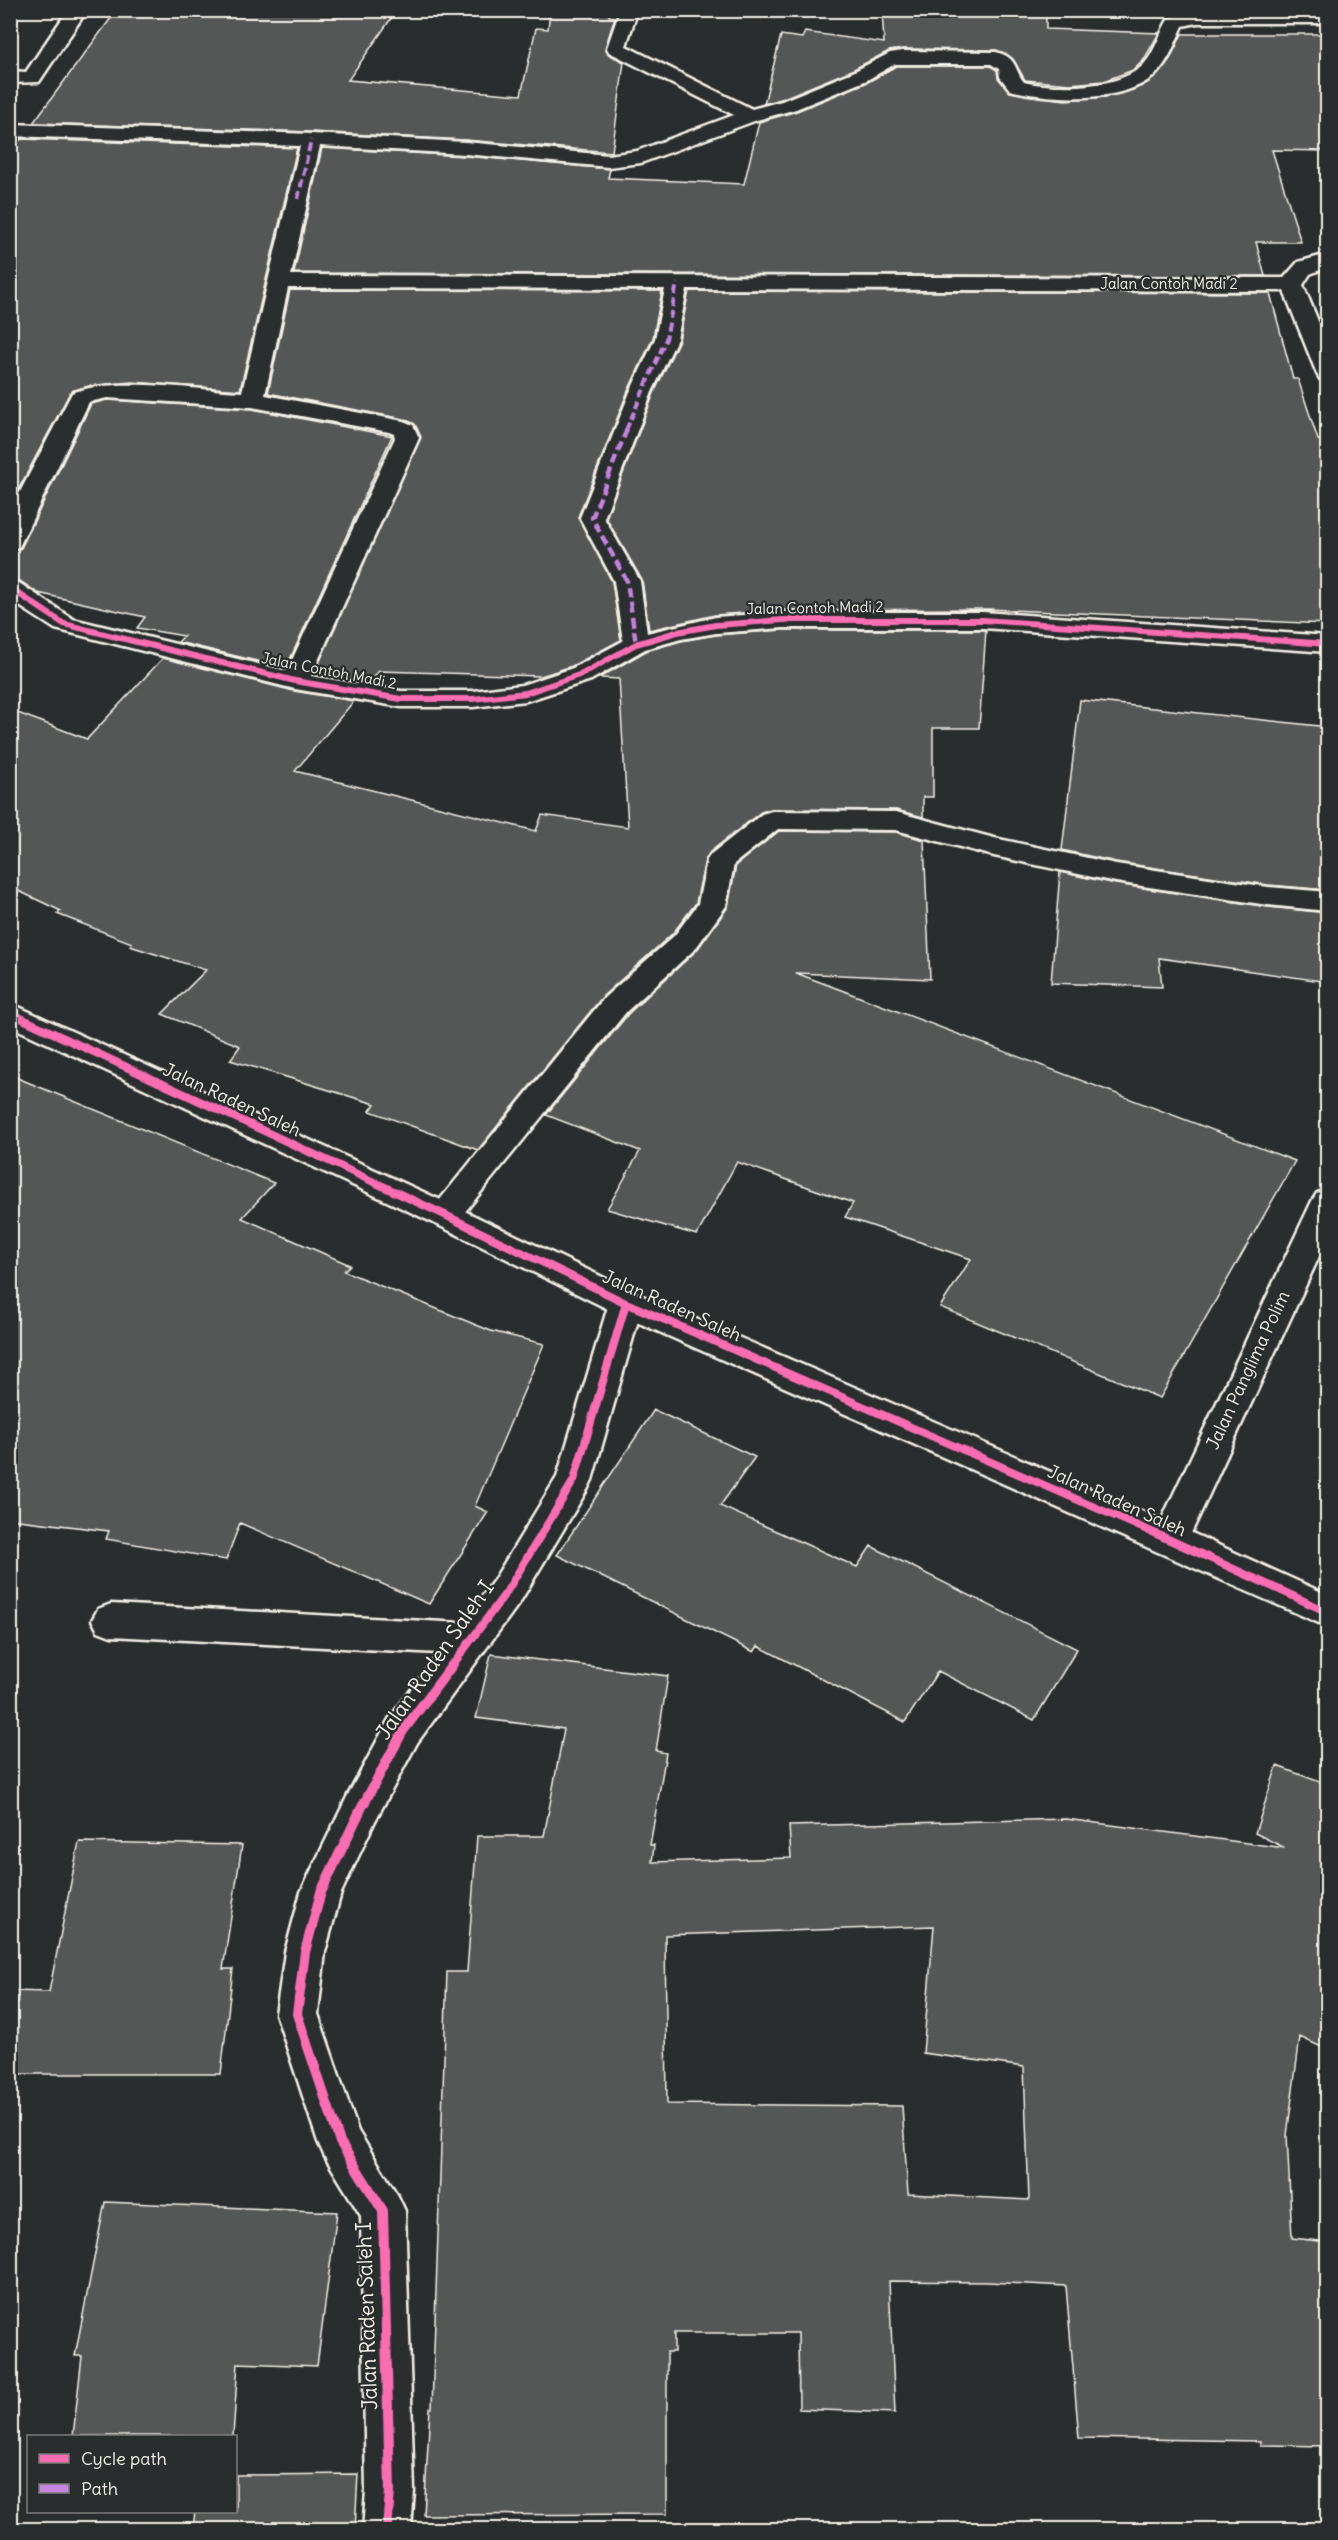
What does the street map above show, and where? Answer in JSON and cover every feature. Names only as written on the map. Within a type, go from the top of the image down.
[{"type":"street","points":[[10,77],[32,78],[78,10]]},
{"type":"street","points":[[628,12],[616,48],[750,116]]},
{"type":"street","points":[[10,130],[311,140],[465,148],[608,161],[641,157],[750,116],[789,105],[860,76],[890,59],[903,57],[996,58],[1008,67],[1010,76],[1017,86],[1034,90],[1097,90],[1120,86],[1149,70],[1176,22],[1196,14],[1328,18]]},
{"type":"street","points":[[252,400],[311,140]]},
{"type":"street","points":[[1328,260],[1307,264],[1298,272],[1292,285],[1328,374]]},
{"type":"street","name":"Jalan Contoh Madi 2","points":[[279,281],[1292,285]]},
{"type":"street","points":[[636,644],[627,580],[592,518],[641,392],[666,339],[677,283]]},
{"type":"street","points":[[10,542],[18,520],[80,398],[92,393],[107,391],[252,400],[395,426],[405,430],[407,438],[295,681]]},
{"type":"street","name":"Jalan Contoh Madi 2","points":[[10,588],[64,624],[295,681],[400,699],[473,699],[526,693],[582,675],[636,644],[677,632],[716,625],[783,620],[983,620],[1328,644]]},
{"type":"street","points":[[445,1215],[616,1004],[686,942],[711,906],[721,860],[772,820],[896,821],[994,847],[1116,873],[1268,896],[1328,902]]},
{"type":"street","name":"Jalan Raden Saleh","points":[[10,1013],[445,1215],[626,1303],[1170,1540],[1328,1612]]},
{"type":"street","name":"Jalan Panglima Polim","points":[[1170,1540],[1328,1201]]},
{"type":"street","name":"Jalan Raden Saleh I","points":[[387,2529],[390,2491],[383,2211],[340,2142],[297,2014],[305,1952],[321,1892],[361,1809],[403,1731],[507,1591],[574,1480],[626,1303]]},
{"type":"street","points":[[111,1620],[472,1639]]},
{"type":"building","points":[[117,10],[397,10],[348,80],[521,95],[536,28],[548,29],[550,10],[609,10],[609,16],[615,17],[605,49],[608,54],[624,62],[612,152],[465,140],[311,132],[33,123]]},
{"type":"building","points":[[882,10],[1046,10],[1046,29],[1159,33],[1143,61],[1133,70],[1104,81],[1070,84],[1025,80],[1013,59],[996,50],[903,49],[889,51],[852,70],[764,104],[781,35],[802,38],[805,32],[884,43]]},
{"type":"building","points":[[1182,34],[1328,34],[1328,151],[1272,150],[1301,242],[1256,242],[1265,276],[294,273],[322,148],[465,156],[610,169],[608,178],[744,184],[759,122],[797,111],[868,82],[896,66],[990,66],[997,70],[998,78],[1010,92],[1065,100],[1105,97],[1142,86],[1156,77],[1170,59]]},
{"type":"building","points":[[21,139],[297,148],[240,390],[132,382],[89,386],[71,391],[10,505],[10,152]]},
{"type":"building","points":[[290,290],[662,291],[653,338],[628,391],[578,517],[612,582],[621,640],[572,666],[541,676],[379,671],[369,683],[314,674],[421,437],[415,424],[404,419],[268,393]]},
{"type":"building","points":[[689,291],[1270,293],[1293,379],[1298,379],[1318,440],[1328,440],[1328,624],[988,609],[783,610],[715,615],[649,630],[642,580],[606,518],[654,393],[679,340]]},
{"type":"building","points":[[107,400],[252,409],[392,436],[286,668],[178,642],[184,636],[137,628],[145,617],[38,593],[20,581],[10,579],[10,551],[21,548],[91,404]]},
{"type":"building","points":[[783,630],[986,630],[979,728],[933,728],[933,797],[923,797],[923,817],[896,810],[771,809],[761,812],[710,852],[705,860],[696,903],[673,933],[603,996],[478,1150],[370,1111],[375,1104],[230,1060],[240,1046],[162,1014],[206,970],[130,946],[132,943],[57,914],[61,911],[10,887],[10,710],[87,739],[163,658],[294,691],[354,701],[295,771],[536,831],[542,815],[628,827],[619,679],[599,678],[646,651],[681,641],[716,635]]},
{"type":"building","points":[[1080,700],[1328,727],[1328,890],[1268,885],[1116,862],[1062,850]]},
{"type":"building","points":[[779,831],[896,832],[924,840],[930,979],[796,973],[1295,1161],[1160,1398],[940,1307],[971,1259],[845,1217],[853,1203],[737,1162],[697,1235],[607,1209],[640,1151],[546,1115],[629,1013],[697,950],[728,907],[736,865]]},
{"type":"building","points":[[1060,872],[1116,884],[1268,907],[1328,913],[1328,982],[1159,958],[1162,987],[1051,983]]},
{"type":"building","points":[[10,1075],[274,1183],[242,1218],[350,1265],[344,1271],[491,1331],[544,1344],[475,1506],[488,1512],[429,1604],[240,1523],[226,1560],[106,1539],[109,1531],[10,1519]]},
{"type":"building","points":[[654,1410],[755,1457],[720,1506],[857,1567],[871,1546],[1077,1649],[1034,1720],[938,1671],[905,1722],[758,1646],[754,1652],[557,1555]]},
{"type":"building","points":[[491,1654],[668,1676],[656,1751],[666,1753],[650,1845],[654,1845],[652,1862],[791,1858],[789,1826],[1066,1819],[1285,1848],[1255,1833],[1277,1766],[1328,1785],[1328,2050],[1300,2037],[1287,2135],[1292,2238],[1328,2242],[1328,2446],[1260,2445],[1260,2441],[1079,2438],[1066,2286],[889,2281],[895,2413],[799,2409],[798,2333],[674,2333],[674,2352],[667,2352],[667,2514],[424,2515],[430,2408],[432,2408],[447,1972],[467,1972],[477,1836],[544,1836],[564,1729],[476,1718]],"holes":[[[934,1926],[923,2053],[1024,2067],[1029,2200],[908,2194],[902,2106],[667,2104],[665,1935]]]},
{"type":"building","points":[[79,1842],[242,1845],[223,1969],[233,1969],[221,2074],[10,2074],[10,1991],[49,1992]]},
{"type":"building","points":[[105,2202],[337,2212],[317,2366],[238,2363],[233,2435],[73,2435],[82,2356],[75,2356]]},
{"type":"building","points":[[358,2474],[355,2529],[193,2529],[195,2513],[237,2513],[237,2475]]},
{"type":"marked path","points":[[298,199],[311,140]]},
{"type":"marked path","points":[[636,644],[627,581],[592,518],[641,392],[666,339],[677,283]]},
{"type":"cycle path","points":[[10,588],[64,624],[295,681],[401,699],[473,699],[526,693],[582,674],[636,644],[677,632],[716,625],[783,620],[983,620],[1328,644]]},
{"type":"cycle path","points":[[10,1013],[445,1215],[626,1303],[1170,1540],[1328,1612]]},
{"type":"cycle path","points":[[387,2530],[390,2491],[383,2211],[340,2142],[297,2014],[305,1952],[321,1892],[361,1809],[403,1731],[507,1591],[574,1480],[626,1303]]}]
